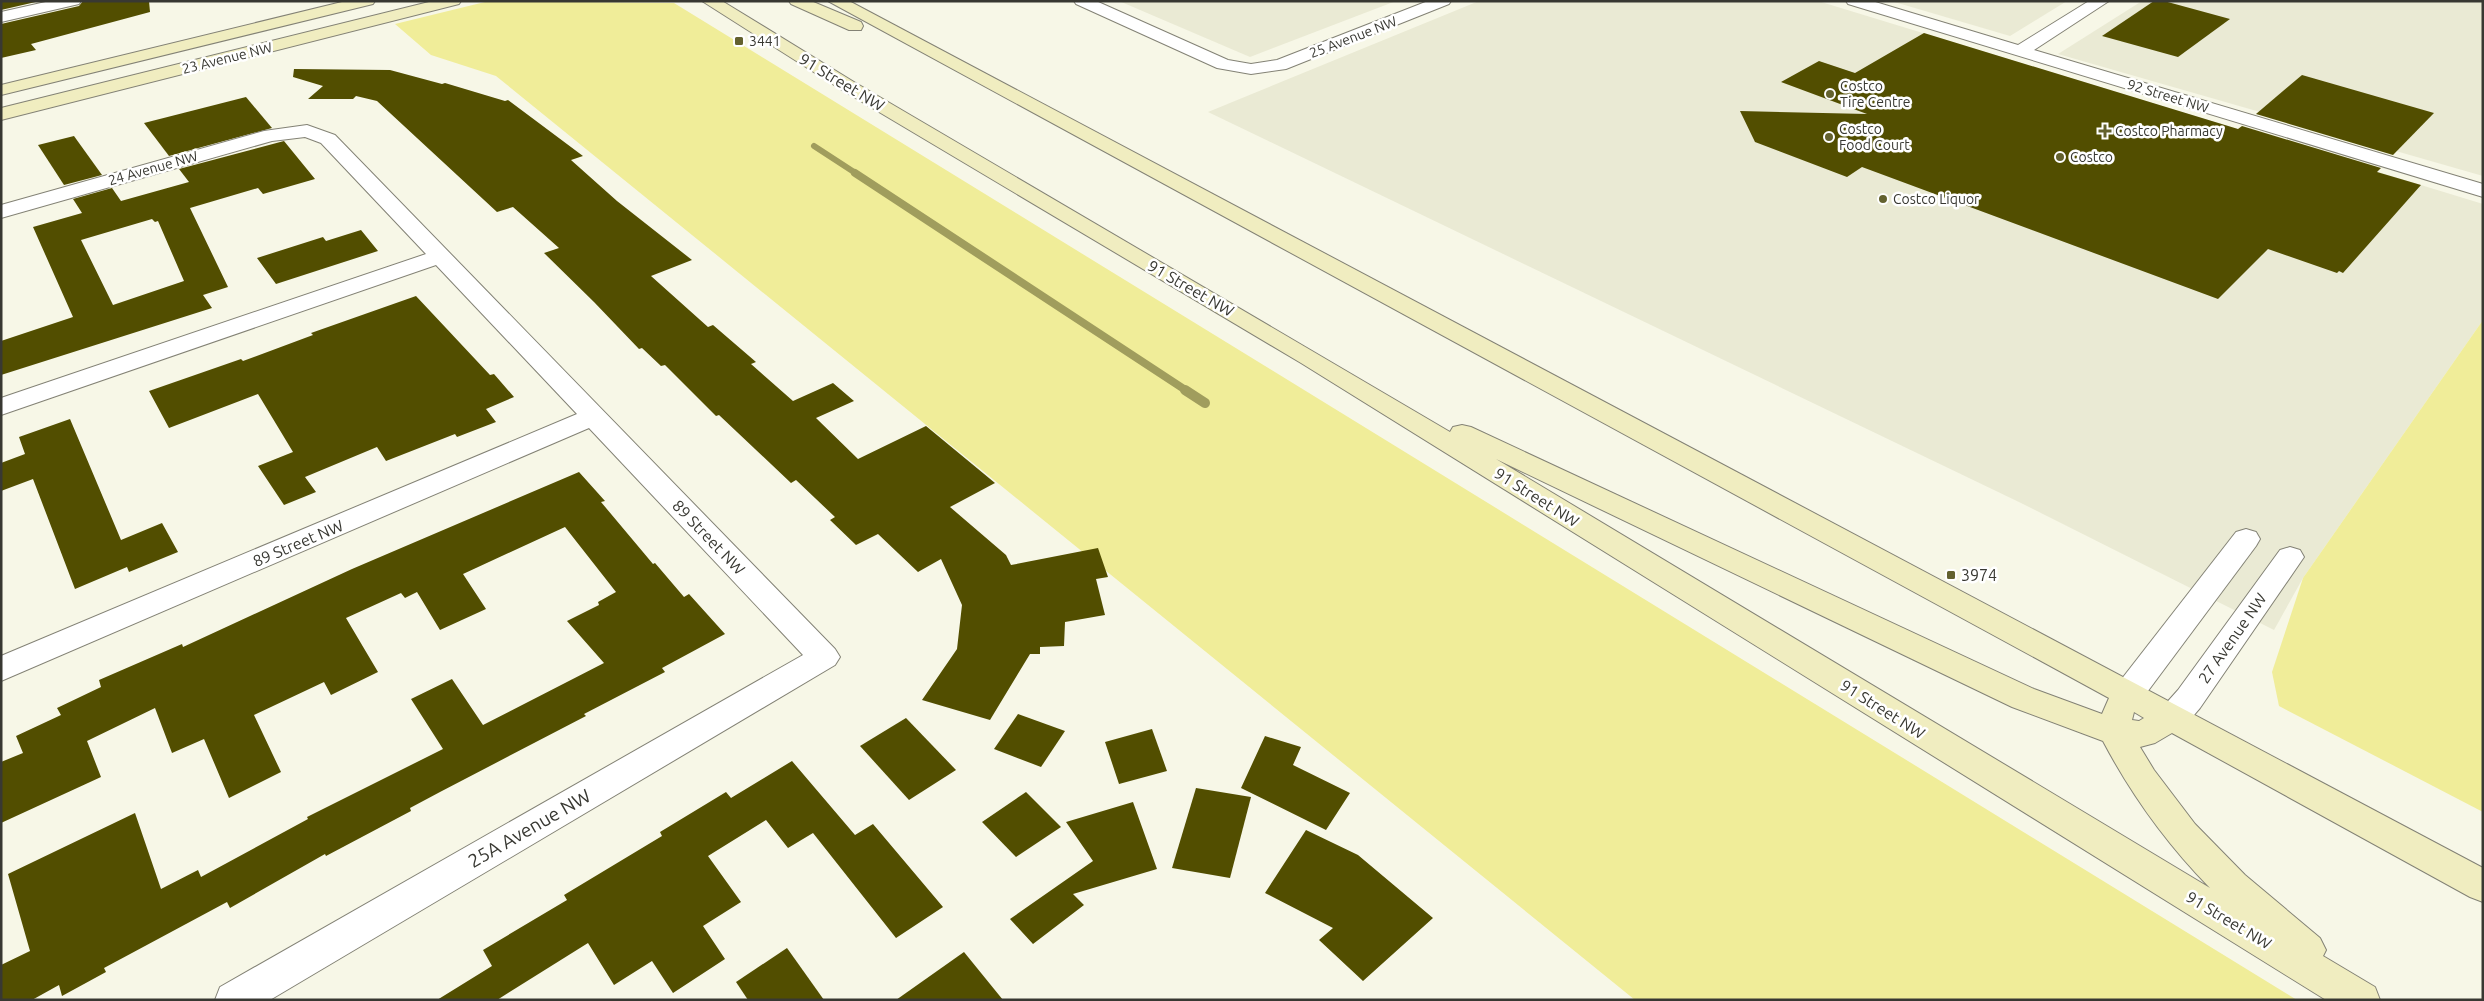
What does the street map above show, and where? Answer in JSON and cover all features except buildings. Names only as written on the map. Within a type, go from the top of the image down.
[{"type":"main road","name":"23 Avenue NW","points":[[1,90],[367,1]]},
{"type":"main road","points":[[227,58],[431,1]]},
{"type":"main road","name":"23 Avenue NW","points":[[1,114],[453,1]]},
{"type":"main road","name":"91 Street NW","points":[[710,1],[848,86],[1310,358],[2361,1000]]},
{"type":"main road","points":[[797,1],[834,18],[952,64]]},
{"type":"main road","points":[[836,1],[2483,886]]},
{"type":"main road","points":[[1310,358],[1550,476],[2023,698],[2116,732],[2143,734],[2172,718]]},
{"type":"main road","points":[[2128,694],[2115,717],[2116,732],[2133,766],[2167,813],[2235,890],[2293,940],[2378,1000]]},
{"type":"street","points":[[1,17],[73,1]]},
{"type":"street","name":"25 Avenue NW","points":[[1082,1],[1223,64],[1239,68],[1262,69],[1280,65],[1443,1]]},
{"type":"street","name":"92 Street NW","points":[[1854,1],[2483,190]]},
{"type":"street","points":[[2020,51],[2100,1]]},
{"type":"street","name":"24 Avenue NW","points":[[1,212],[271,135],[307,131]]},
{"type":"street","name":"89 Street NW","points":[[307,131],[328,139],[824,657]]},
{"type":"street","points":[[1,407],[442,256]]},
{"type":"street","name":"89 Street NW","points":[[1,669],[595,416]]},
{"type":"street","points":[[2128,694],[2246,539]]},
{"type":"street","name":"27 Avenue NW","points":[[2172,718],[2189,700],[2290,557]]},
{"type":"street","name":"25A Avenue NW","points":[[234,1000],[824,657]]},
{"type":"shaded area","points":[[489,1],[674,3],[2297,1000],[1635,1000],[496,76],[431,55],[395,24]]},
{"type":"shaded area","points":[[1119,1],[1396,1],[1250,57]]},
{"type":"shaded area","points":[[1479,1],[1818,1],[2483,204],[2483,320],[2303,578],[2274,630],[2021,503],[1208,112]]},
{"type":"shaded area","points":[[1891,1],[2067,1],[2010,36]]},
{"type":"shaded area","points":[[2142,1],[2483,1],[2483,176],[2058,54]]},
{"type":"shaded area","points":[[2483,320],[2483,812],[2279,706],[2272,672],[2303,578]]},
{"type":"waterway","points":[[814,146],[857,174]]},
{"type":"waterway","points":[[855,173],[1187,391]]},
{"type":"waterway","points":[[1185,390],[1205,403]]},
{"type":"place","name":"3441","points":[[739,41]]},
{"type":"place","name":"Costco Tire Centre","points":[[1830,94]]},
{"type":"place","name":"Costco Pharmacy","points":[[2105,131]]},
{"type":"place","name":"Costco Food Court","points":[[1829,137]]},
{"type":"place","name":"Costco","points":[[2060,157]]},
{"type":"place","name":"Costco Liquor","points":[[1883,199]]},
{"type":"place","name":"3974","points":[[1951,575]]}]
